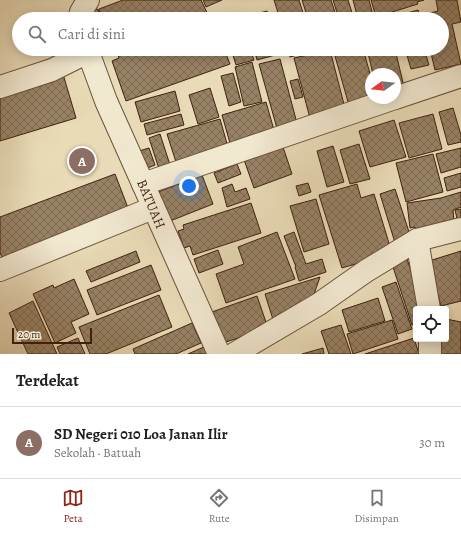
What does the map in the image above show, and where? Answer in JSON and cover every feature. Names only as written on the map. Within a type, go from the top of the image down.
[{"type":"street","points":[[81,12],[88,0]]},
{"type":"street","points":[[0,86],[52,70],[76,56]]},
{"type":"street","name":"BATUAH","points":[[89,56],[106,101],[219,354]]},
{"type":"street","points":[[401,96],[461,76]]},
{"type":"street","points":[[143,184],[377,104]]},
{"type":"street","points":[[0,270],[153,208]]},
{"type":"street","points":[[234,354],[319,304],[366,271],[417,240],[461,229]]},
{"type":"street","points":[[417,240],[428,306]]},
{"type":"street","points":[[430,342],[430,354]]},
{"type":"building","points":[[123,0],[201,0],[207,12],[100,12],[99,9]]},
{"type":"building","points":[[203,0],[222,0],[206,7]]},
{"type":"building","points":[[274,0],[299,0],[303,12],[278,12]]},
{"type":"building","points":[[302,0],[331,0],[335,12],[306,12]]},
{"type":"building","points":[[333,0],[348,0],[352,12],[337,12]]},
{"type":"building","points":[[353,0],[369,0],[372,12],[356,12]]},
{"type":"building","points":[[371,0],[424,0],[417,2],[418,4],[392,12],[375,12]]},
{"type":"building","points":[[436,0],[457,0],[461,22],[452,24],[461,64],[435,70],[432,56],[449,56],[449,12],[434,12],[438,11]]},
{"type":"building","points":[[98,9],[99,12],[88,12]]},
{"type":"building","points":[[118,56],[227,56],[230,64],[126,101],[112,61],[119,58]]},
{"type":"building","points":[[233,56],[253,56],[254,60],[236,65]]},
{"type":"building","points":[[256,56],[272,56],[257,60]]},
{"type":"building","points":[[303,56],[332,56],[346,112],[311,122],[294,58]]},
{"type":"building","points":[[335,56],[365,56],[368,68],[365,68],[365,101],[350,109]]},
{"type":"building","points":[[369,56],[397,56],[400,68],[372,68]]},
{"type":"building","points":[[407,56],[426,56],[429,65],[411,69]]},
{"type":"building","points":[[280,59],[298,127],[278,132],[259,64]]},
{"type":"building","points":[[252,62],[262,102],[244,106],[235,67]]},
{"type":"building","points":[[233,73],[241,102],[229,106],[221,76]]},
{"type":"building","points":[[63,74],[76,118],[0,141],[0,96]]},
{"type":"building","points":[[401,74],[405,91],[401,92]]},
{"type":"building","points":[[298,79],[303,97],[295,99],[290,81]]},
{"type":"building","points":[[210,88],[219,117],[198,124],[189,95]]},
{"type":"building","points":[[175,91],[180,111],[141,122],[135,102]]},
{"type":"building","points":[[266,102],[276,137],[232,150],[222,115]]},
{"type":"building","points":[[453,108],[461,135],[461,142],[448,145],[439,112]]},
{"type":"building","points":[[181,114],[184,125],[147,135],[144,124]]},
{"type":"building","points":[[433,114],[442,149],[409,158],[399,123]]},
{"type":"building","points":[[220,119],[228,147],[176,162],[167,134]]},
{"type":"building","points":[[394,120],[406,157],[370,167],[359,131]]},
{"type":"building","points":[[160,134],[172,171],[161,175],[149,138]]},
{"type":"building","points":[[281,141],[292,174],[254,188],[242,154]]},
{"type":"building","points":[[359,144],[370,179],[350,184],[340,150]]},
{"type":"building","points":[[333,146],[344,182],[327,187],[317,151]]},
{"type":"building","points":[[149,148],[155,165],[145,169],[139,151]]},
{"type":"building","points":[[461,148],[461,167],[441,173],[436,154]]},
{"type":"building","points":[[433,154],[443,192],[406,202],[396,163]]},
{"type":"building","points":[[237,164],[241,174],[218,183],[214,173]]},
{"type":"building","points":[[461,173],[461,187],[447,191],[444,178]]},
{"type":"building","points":[[115,174],[130,213],[3,261],[0,252],[0,217]]},
{"type":"building","points":[[202,175],[213,204],[165,223],[153,194]]},
{"type":"building","points":[[308,183],[311,192],[299,196],[296,186]]},
{"type":"building","points":[[232,184],[235,192],[246,188],[250,199],[227,207],[222,188]]},
{"type":"building","points":[[357,184],[361,198],[374,194],[392,253],[342,268],[319,195]]},
{"type":"building","points":[[395,189],[412,241],[396,246],[380,194]]},
{"type":"building","points":[[461,192],[461,207],[453,210],[454,222],[416,234],[415,227],[410,228],[407,203],[441,198]]},
{"type":"building","points":[[316,199],[329,244],[304,252],[290,206]]},
{"type":"building","points":[[251,203],[261,233],[193,255],[190,246],[184,248],[178,231],[184,229],[183,225]]},
{"type":"building","points":[[461,209],[461,226],[459,227],[455,210]]},
{"type":"building","points":[[277,232],[295,279],[226,303],[216,274],[244,264],[238,247]]},
{"type":"building","points":[[294,232],[306,264],[322,259],[326,272],[299,281],[296,267],[284,236]]},
{"type":"building","points":[[218,250],[223,264],[199,273],[194,259]]},
{"type":"building","points":[[136,251],[140,262],[91,282],[86,271]]},
{"type":"building","points":[[461,251],[461,301],[441,306],[429,261]]},
{"type":"building","points":[[406,256],[423,306],[413,306],[413,325],[412,325],[391,261]]},
{"type":"building","points":[[151,265],[161,290],[97,315],[87,290]]},
{"type":"building","points":[[320,277],[312,300],[275,326],[265,294]]},
{"type":"building","points":[[74,279],[89,314],[71,322],[76,333],[55,343],[33,294],[53,285],[54,288]]},
{"type":"building","points":[[396,282],[412,329],[398,334],[382,287]]},
{"type":"building","points":[[159,295],[172,327],[106,354],[90,354],[79,327]]},
{"type":"building","points":[[257,296],[268,328],[220,344],[209,313]]},
{"type":"building","points":[[378,298],[385,321],[349,332],[342,310]]},
{"type":"building","points":[[33,301],[57,354],[28,354],[9,313]]},
{"type":"building","points":[[392,320],[398,339],[353,354],[347,334]]},
{"type":"building","points":[[449,320],[461,322],[461,354],[439,354],[441,342],[449,342]]},
{"type":"building","points":[[192,323],[201,343],[176,354],[135,354],[133,349]]},
{"type":"building","points":[[341,325],[351,354],[329,354],[321,331]]},
{"type":"building","points":[[78,338],[85,354],[60,354],[57,347]]},
{"type":"building","points":[[413,338],[413,342],[415,342],[419,354],[365,354]]},
{"type":"building","points":[[206,346],[209,354],[188,354]]},
{"type":"building","points":[[323,348],[324,354],[302,354]]},
{"type":"place","name":"SD Negeri 010 Loa Janan Ilir","points":[[82,161]]}]
